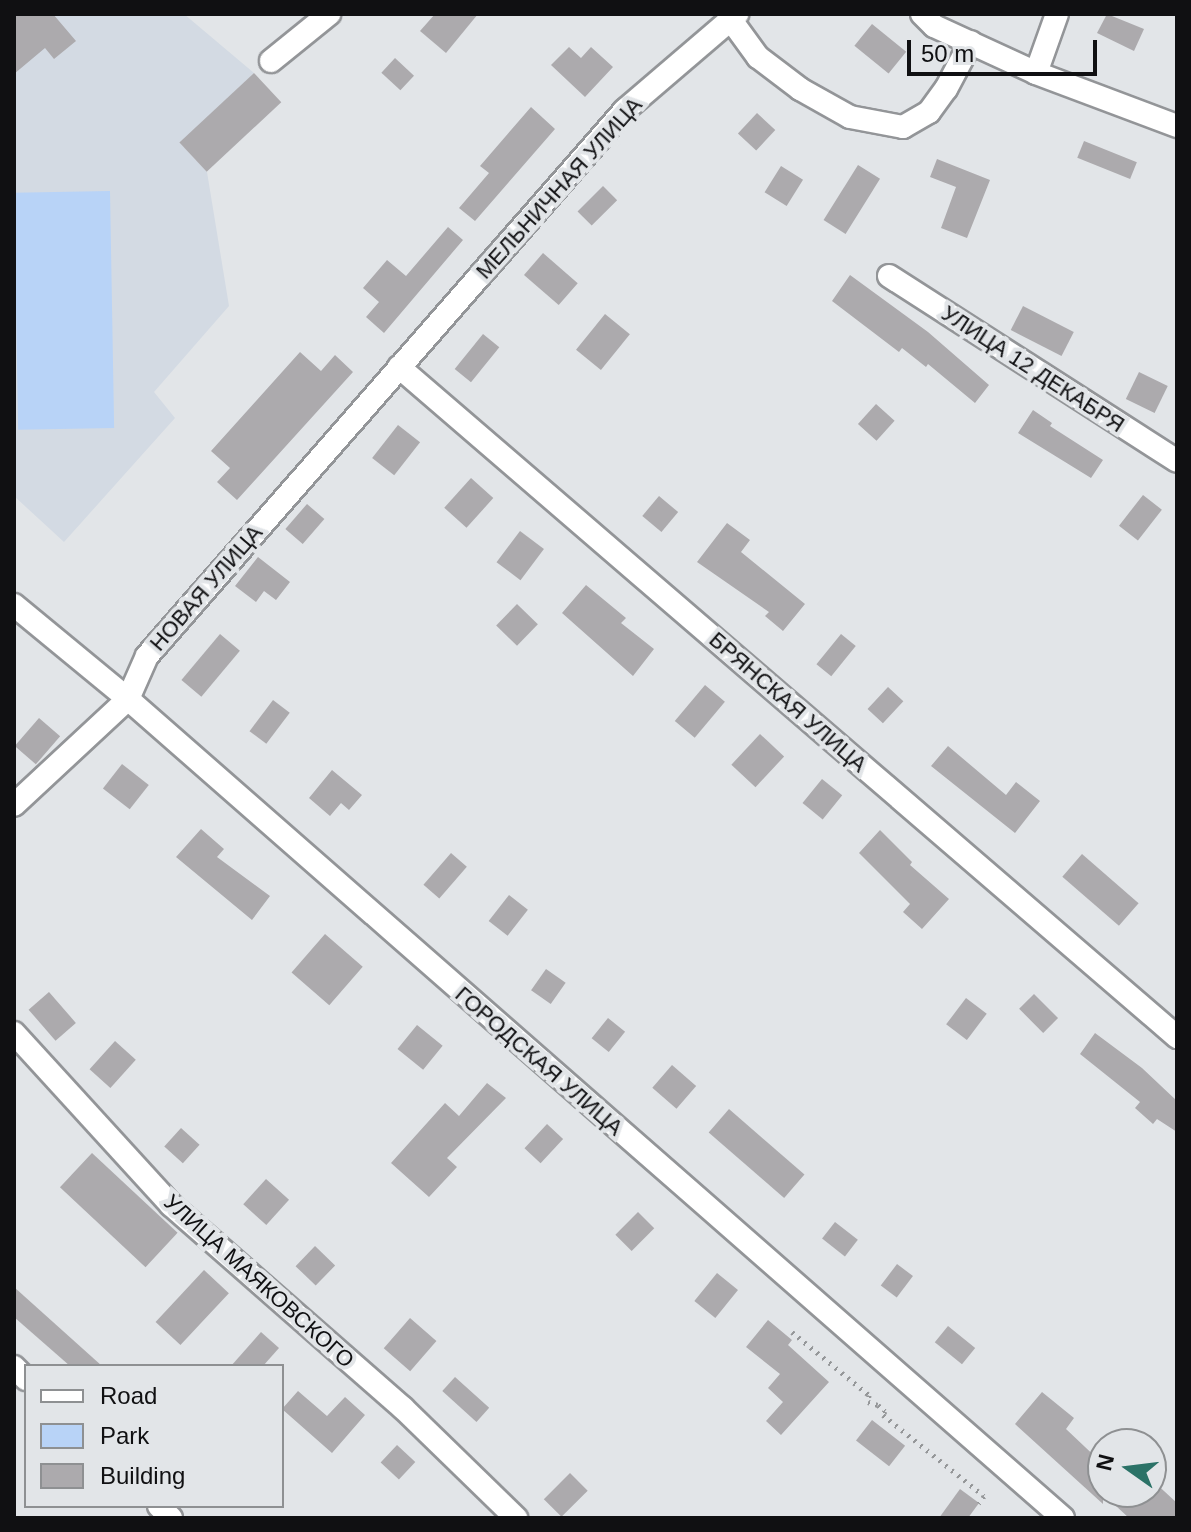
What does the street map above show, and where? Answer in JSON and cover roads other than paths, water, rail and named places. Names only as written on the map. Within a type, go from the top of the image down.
[{"type":"street","points":[[271,61],[329,14]]},
{"type":"street","points":[[922,14],[934,26],[1036,73],[1177,126]]},
{"type":"street","points":[[1036,73],[1057,14]]},
{"type":"street","name":"МЕЛЬНИЧНАЯ УЛИЦА","points":[[399,367],[625,110],[734,17],[758,57],[800,89],[850,117],[903,127],[929,112],[946,89],[971,42]]},
{"type":"street","name":"УЛИЦА 12 ДЕКАБРЯ","points":[[889,276],[1177,461]]},
{"type":"street","name":"НОВАЯ УЛИЦА","points":[[14,805],[128,699],[147,656],[399,367]]},
{"type":"street","name":"БРЯНСКАЯ УЛИЦА","points":[[399,367],[1177,1037]]},
{"type":"street","name":"ГОРОДСКАЯ УЛИЦА","points":[[14,605],[128,699],[1063,1518]]},
{"type":"street","name":"УЛИЦА МАЯКОВСКОГО","points":[[14,1033],[171,1205],[403,1408],[516,1518]]}]
